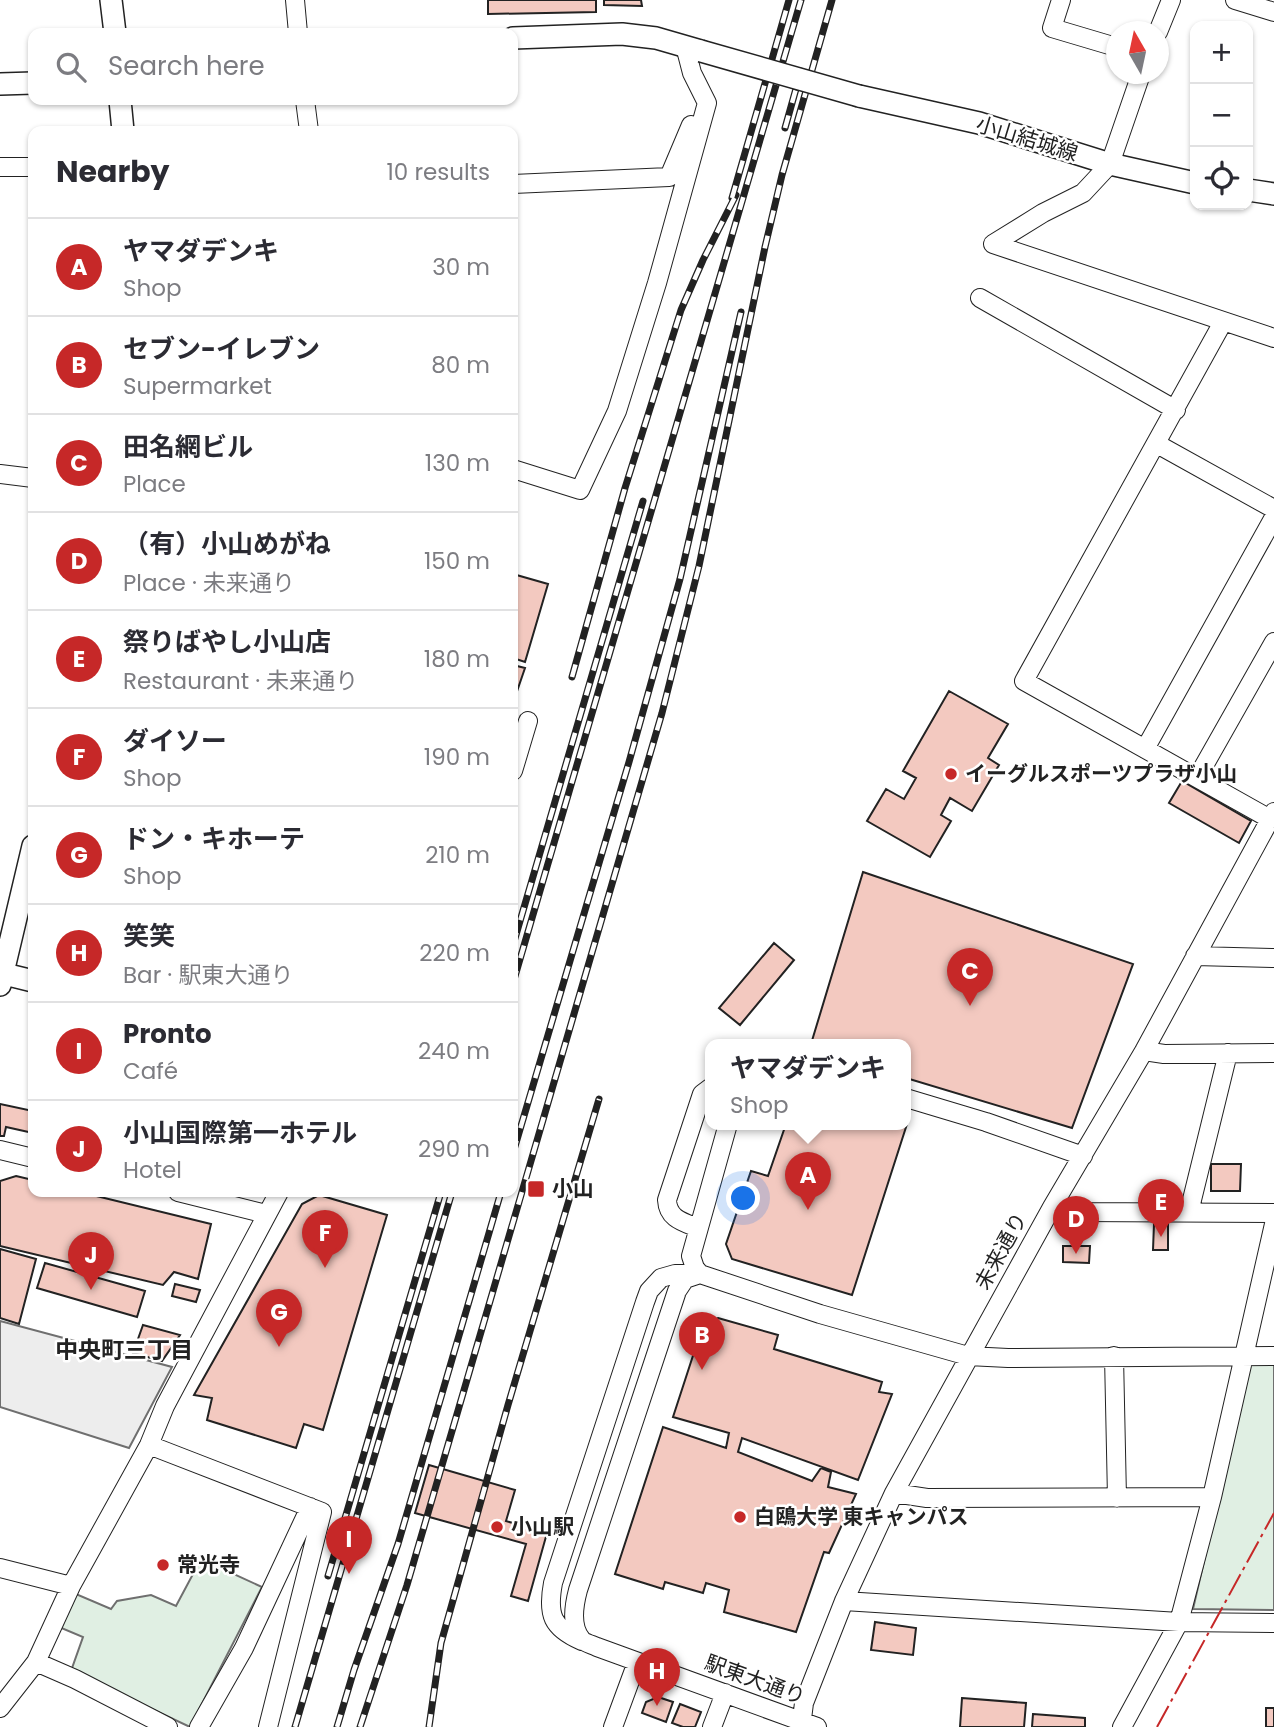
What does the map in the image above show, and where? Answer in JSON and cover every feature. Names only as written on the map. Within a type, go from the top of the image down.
[{"type":"main road","points":[[111,0],[114,28]]},
{"type":"main road","points":[[518,38],[622,34],[656,38],[693,48]]},
{"type":"main road","name":"小山結城線","points":[[693,48],[859,96],[979,123],[1110,164],[1190,182]]},
{"type":"main road","points":[[0,84],[28,83]]},
{"type":"main road","points":[[120,105],[123,126]]},
{"type":"main road","points":[[1253,191],[1274,194]]},
{"type":"main road","points":[[28,867],[1,978],[28,981]]},
{"type":"street","points":[[295,0],[298,28]]},
{"type":"street","points":[[1060,0],[1052,28],[1106,44]]},
{"type":"street","points":[[1162,21],[1171,0]]},
{"type":"street","points":[[1235,0],[1274,12]]},
{"type":"street","points":[[518,471],[580,490],[617,411],[657,283],[707,103],[692,73],[693,48]]},
{"type":"street","points":[[1138,84],[1110,164],[1083,194],[1043,213],[992,244],[1274,338]]},
{"type":"street","points":[[518,184],[669,177],[698,110],[707,103]]},
{"type":"street","points":[[306,105],[308,126]]},
{"type":"street","points":[[0,167],[28,167]]},
{"type":"street","points":[[980,298],[1176,410]]},
{"type":"street","points":[[1223,322],[1024,681],[1197,778],[1272,816]]},
{"type":"street","points":[[1157,444],[1274,509]]},
{"type":"street","points":[[0,474],[28,477]]},
{"type":"street","points":[[1145,749],[1274,517]]},
{"type":"street","points":[[1197,778],[1274,642]]},
{"type":"street","points":[[518,754],[528,721]]},
{"type":"street","name":"未来通り","points":[[807,1725],[804,1703],[844,1601],[894,1493],[1052,1207],[1144,1051],[1272,816]]},
{"type":"street","points":[[1195,956],[1274,958]]},
{"type":"street","points":[[1144,1051],[1164,1054],[1274,1053]]},
{"type":"street","points":[[1189,1212],[1228,1053]]},
{"type":"street","points":[[698,1228],[678,1221],[671,1215],[667,1200],[705,1092]]},
{"type":"street","points":[[911,1100],[1083,1156]]},
{"type":"street","points":[[725,1130],[691,1256],[700,1274],[820,1314],[968,1356],[1274,1356]]},
{"type":"street","points":[[0,1150],[28,1157]]},
{"type":"street","points":[[198,1197],[266,1214]]},
{"type":"street","points":[[0,1708],[36,1662],[71,1586],[149,1445],[165,1406],[276,1197]]},
{"type":"street","points":[[1052,1207],[1076,1212],[1274,1213]]},
{"type":"street","points":[[1122,1727],[1179,1622],[1212,1497],[1274,1224]]},
{"type":"street","points":[[582,1641],[576,1629],[574,1615],[578,1590],[677,1291],[685,1279],[700,1274]]},
{"type":"street","name":"駅東大通り","points":[[700,1274],[668,1275],[655,1282],[649,1291],[552,1583],[552,1615],[557,1626],[582,1641],[807,1725]]},
{"type":"street","points":[[1114,1356],[1117,1497]]},
{"type":"street","points":[[149,1445],[322,1512],[268,1727]]},
{"type":"street","points":[[894,1493],[927,1498],[1212,1497]]},
{"type":"street","points":[[199,1727],[244,1648],[310,1507]]},
{"type":"street","points":[[0,1567],[71,1586]]},
{"type":"street","points":[[844,1601],[1179,1622],[1274,1623]]},
{"type":"street","points":[[36,1662],[168,1727]]},
{"type":"street","points":[[613,1727],[637,1662]]},
{"type":"street","points":[[712,1727],[725,1693]]},
{"type":"green space","points":[[1274,1361],[1274,1610],[1193,1609],[1250,1362]]},
{"type":"green space","points":[[201,1559],[262,1587],[190,1727],[71,1671],[83,1637],[59,1627],[76,1594],[111,1609],[117,1601],[151,1595],[176,1606]]},
{"type":"shaded area","points":[[0,1321],[172,1367],[129,1448],[0,1407]]},
{"type":"building","points":[[488,0],[596,0],[596,12],[488,14]]},
{"type":"building","points":[[604,0],[641,0],[642,6],[604,5]]},
{"type":"building","points":[[518,575],[548,584],[525,662],[518,660]]},
{"type":"building","points":[[518,666],[525,668],[518,688]]},
{"type":"building","name":"イーグルスポーツプラザ小山","points":[[949,691],[1008,724],[988,758],[999,765],[972,811],[950,798],[941,815],[951,821],[930,857],[867,821],[886,789],[904,799],[916,778],[903,771]]},
{"type":"building","points":[[1182,781],[1251,821],[1239,843],[1169,803]]},
{"type":"building","points":[[863,872],[1133,964],[1072,1128],[911,1080],[911,1039],[813,1039]]},
{"type":"building","points":[[774,943],[794,960],[740,1025],[719,1008]]},
{"type":"building","points":[[0,1104],[28,1110],[28,1132],[6,1127],[4,1136],[0,1136]]},
{"type":"building","points":[[784,1130],[905,1130],[852,1295],[732,1259],[726,1244],[751,1171],[768,1176]]},
{"type":"building","points":[[1211,1164],[1241,1164],[1240,1191],[1211,1191]]},
{"type":"building","points":[[16,1176],[28,1179],[28,1197],[100,1197],[211,1224],[198,1279],[174,1272],[163,1285],[0,1246],[0,1181]]},
{"type":"building","points":[[315,1197],[326,1197],[387,1215],[323,1430],[304,1424],[296,1448],[207,1420],[212,1398],[194,1395],[302,1204]]},
{"type":"building","points":[[1154,1224],[1168,1224],[1168,1250],[1153,1250]]},
{"type":"building","points":[[1063,1246],[1090,1246],[1089,1263],[1063,1262]]},
{"type":"building","points":[[0,1249],[36,1259],[19,1324],[0,1318]]},
{"type":"building","points":[[45,1263],[145,1291],[137,1317],[37,1288]]},
{"type":"building","points":[[175,1284],[200,1290],[196,1302],[172,1296]]},
{"type":"building","name":"白鴎大学 東キャンパス","points":[[718,1318],[778,1335],[774,1349],[882,1382],[879,1392],[892,1394],[858,1480],[742,1438],[738,1452],[812,1481],[821,1468],[831,1472],[828,1487],[856,1494],[829,1553],[824,1552],[796,1632],[724,1612],[729,1590],[706,1583],[703,1593],[665,1582],[663,1589],[615,1574],[663,1427],[726,1448],[729,1433],[673,1417],[703,1325]]},
{"type":"building","points":[[143,1325],[180,1335],[162,1361],[133,1353]]},
{"type":"building","name":"小山駅","points":[[429,1465],[515,1490],[506,1521],[547,1533],[528,1601],[511,1596],[526,1544],[415,1513]]},
{"type":"building","points":[[875,1622],[916,1628],[913,1655],[871,1650]]},
{"type":"building","points":[[658,1697],[673,1702],[666,1722],[642,1713],[646,1702]]},
{"type":"building","points":[[962,1698],[1026,1703],[1024,1727],[960,1727]]},
{"type":"building","points":[[680,1704],[701,1712],[695,1727],[672,1723]]},
{"type":"building","points":[[1266,1708],[1274,1708],[1274,1727],[1266,1727]]},
{"type":"building","points":[[1033,1714],[1085,1718],[1085,1727],[1032,1727]]},
{"type":"railway","points":[[732,198],[789,0]]},
{"type":"railway","points":[[518,966],[801,0]]},
{"type":"railway","points":[[360,1727],[407,1585],[662,713],[699,566],[782,175],[832,0]]},
{"type":"railway","points":[[785,128],[801,71]]},
{"type":"railway","points":[[572,677],[625,488],[681,310],[736,195]]},
{"type":"railway","points":[[518,1136],[629,762],[680,579],[741,312]]},
{"type":"railway","points":[[518,928],[643,501]]},
{"type":"railway","points":[[429,1727],[441,1643],[599,1099]]},
{"type":"railway","points":[[328,1576],[440,1197]]},
{"type":"railway","points":[[295,1727],[451,1197]]},
{"type":"railway","points":[[337,1727],[398,1544],[500,1197]]},
{"type":"power","points":[[1157,1727],[1274,1513]]},
{"type":"place","name":"イーグルスポーツプラザ小山","points":[[951,774]]},
{"type":"place","name":"田名網ビル","points":[[970,1006]]},
{"type":"place","name":"小山","points":[[536,1189]]},
{"type":"place","name":"ヤマダデンキ","points":[[808,1210]]},
{"type":"place","name":"祭りばやし小山店","points":[[1161,1237]]},
{"type":"place","name":"（有）小山めがね","points":[[1076,1254]]},
{"type":"place","name":"ダイソー","points":[[325,1268]]},
{"type":"place","name":"小山国際第一ホテル","points":[[91,1290]]},
{"type":"place","name":"ドン・キホーテ","points":[[279,1347]]},
{"type":"place","name":"セブン-イレブン","points":[[702,1370]]},
{"type":"place","name":"白鴎大学 東キャンパス","points":[[740,1517]]},
{"type":"place","name":"小山駅","points":[[497,1527]]},
{"type":"place","name":"常光寺","points":[[163,1565]]},
{"type":"place","name":"Pronto","points":[[349,1574]]},
{"type":"place","name":"笑笑","points":[[657,1706]]},
{"type":"district","name":"中央町三丁目","points":[[124,1350]]}]
